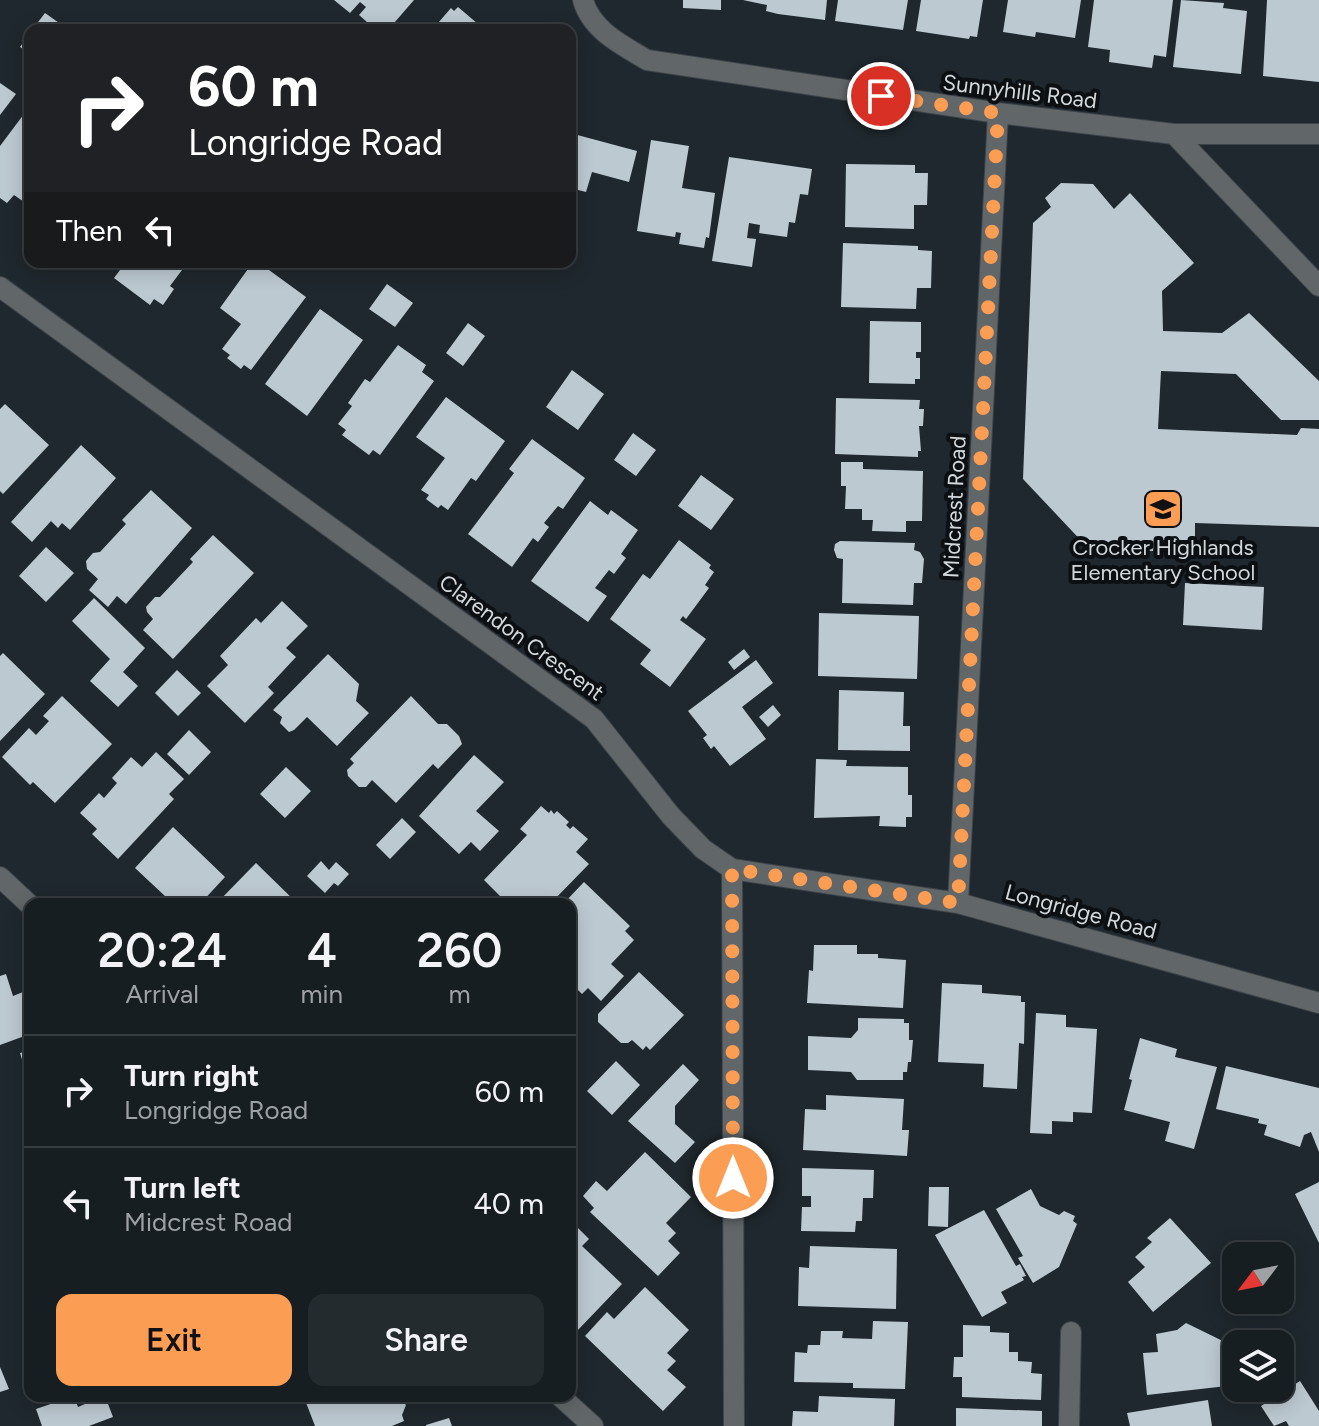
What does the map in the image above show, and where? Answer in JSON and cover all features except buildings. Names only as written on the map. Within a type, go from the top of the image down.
[{"type":"street","name":"Sunnyhills Road","points":[[583,0],[586,12],[611,38],[647,60],[998,113],[1174,134],[1319,134]]},
{"type":"street","name":"Midcrest Road","points":[[958,903],[998,113]]},
{"type":"street","points":[[1174,134],[1319,286]]},
{"type":"street","name":"Clarendon Crescent","points":[[0,287],[594,719],[671,816],[703,849],[732,869]]},
{"type":"street","points":[[732,869],[734,1426]]},
{"type":"street","name":"Longridge Road","points":[[732,869],[958,903],[1319,1003]]},
{"type":"street","points":[[0,877],[24,899]]},
{"type":"street","points":[[1069,1426],[1071,1332]]},
{"type":"street","points":[[567,1402],[593,1426]]},
{"type":"place","name":"Crocker Highlands Elementary School","points":[[1163,509]]},
{"type":"route","points":[[733,1178],[732,869],[958,903],[998,113],[881,96]]}]
